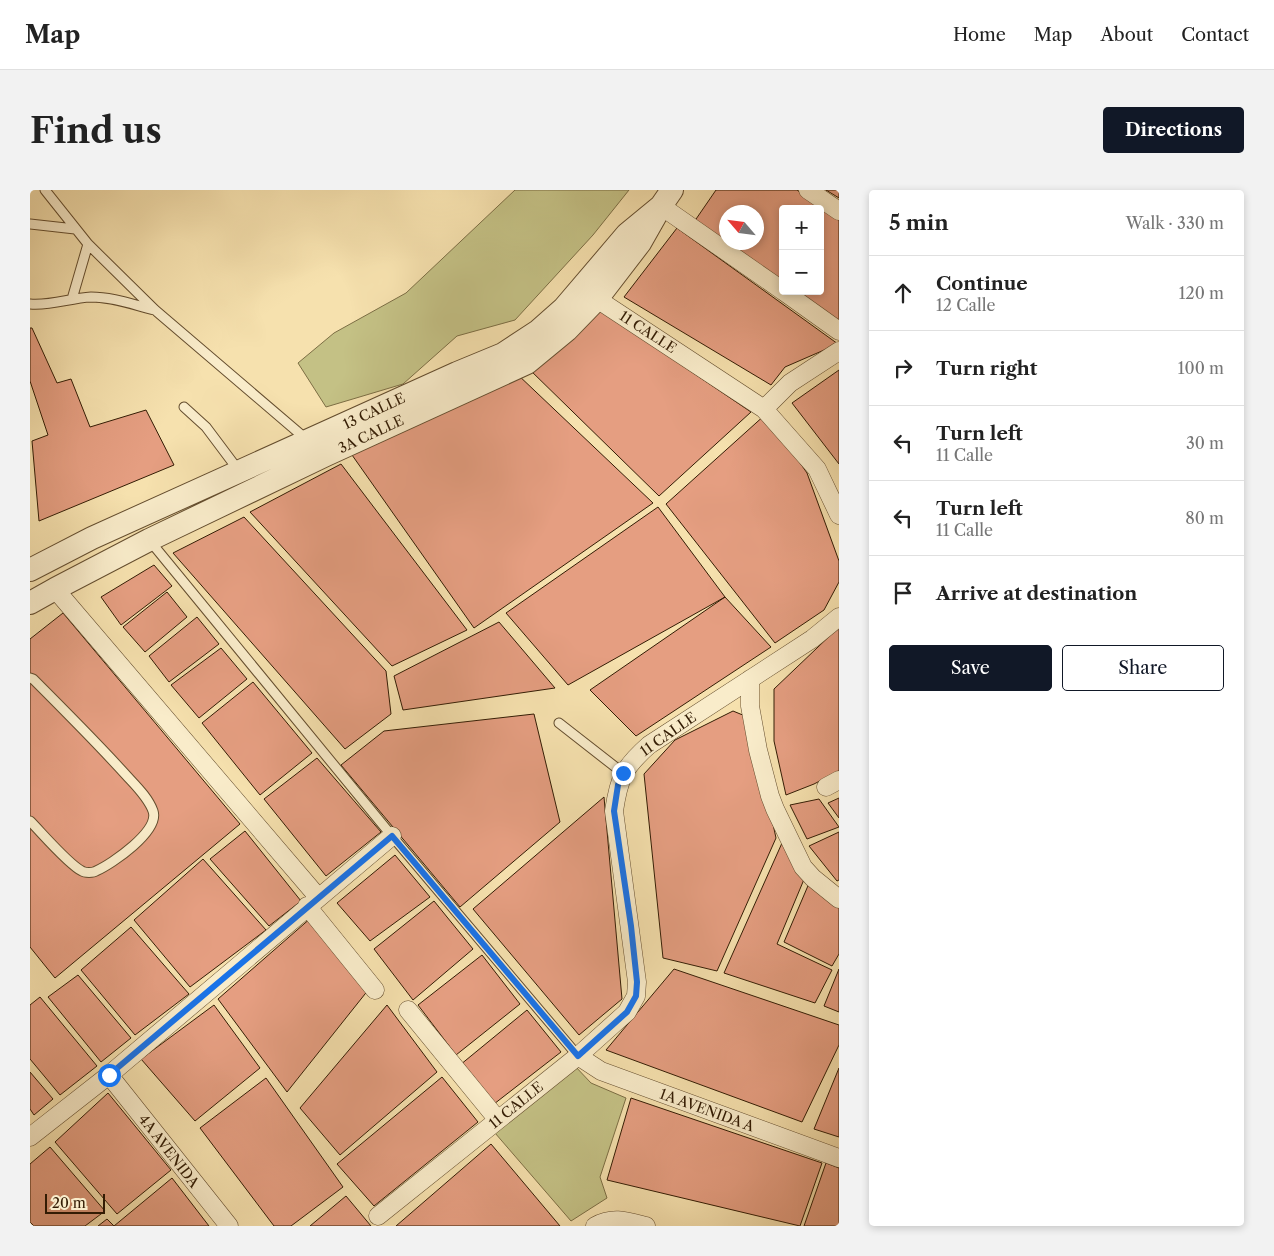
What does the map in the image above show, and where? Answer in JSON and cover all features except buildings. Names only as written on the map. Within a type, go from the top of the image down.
[{"type":"street","points":[[808,190],[839,211]]},
{"type":"street","points":[[461,383],[527,363],[568,330],[597,299],[640,243],[667,198],[779,288]]},
{"type":"street","name":"13 CALLE","points":[[30,570],[92,538],[239,472],[317,448],[461,383],[538,331],[564,308],[627,234],[667,198]]},
{"type":"street","points":[[789,295],[839,331]]},
{"type":"street","name":"11 CALLE","points":[[597,299],[764,408],[817,469],[839,515]]},
{"type":"street","points":[[764,408],[790,383],[839,351]]},
{"type":"street","name":"3A CALLE","points":[[30,604],[317,448]]},
{"type":"street","points":[[55,589],[313,902],[375,990]]},
{"type":"street","name":"11 CALLE","points":[[378,1216],[578,1056],[627,1012],[636,996],[637,982],[631,926],[614,811],[618,785],[623,773],[633,759],[649,745],[812,639],[839,617]]},
{"type":"street","points":[[750,679],[750,706],[758,750],[772,803],[803,867],[812,878],[839,899]]},
{"type":"street","points":[[30,1137],[109,1075],[392,836]]},
{"type":"street","points":[[408,1010],[498,1120]]},
{"type":"street","name":"1A AVENIDA A","points":[[578,1056],[602,1071],[839,1158]]},
{"type":"street","name":"4A AVENIDA","points":[[109,1075],[229,1226]]},
{"type":"street","points":[[595,1226],[603,1221],[622,1219],[646,1226]]},
{"type":"lane","points":[[45,190],[88,244],[155,310],[317,448]]},
{"type":"lane","points":[[30,224],[75,228]]},
{"type":"lane","points":[[72,299],[88,244]]},
{"type":"lane","points":[[30,304],[53,304],[72,299],[101,297],[155,310]]},
{"type":"lane","points":[[184,407],[206,427],[239,472]]},
{"type":"lane","points":[[149,540],[392,836],[578,1056]]},
{"type":"lane","points":[[30,678],[112,760],[144,796],[154,812],[153,822],[148,832],[127,851],[95,872],[83,872],[73,865],[30,821]]},
{"type":"lane","points":[[559,723],[623,773]]},
{"type":"shaded area","points":[[515,190],[629,190],[593,235],[515,320],[457,336],[403,384],[326,407],[298,363],[334,333],[406,293]]},
{"type":"shaded area","points":[[574,1065],[591,1083],[626,1098],[600,1177],[607,1198],[571,1221],[495,1133]]},
{"type":"route","points":[[109,1075],[392,836],[578,1056],[627,1012],[636,996],[637,982],[631,926],[614,811],[618,785],[623,773]]}]
